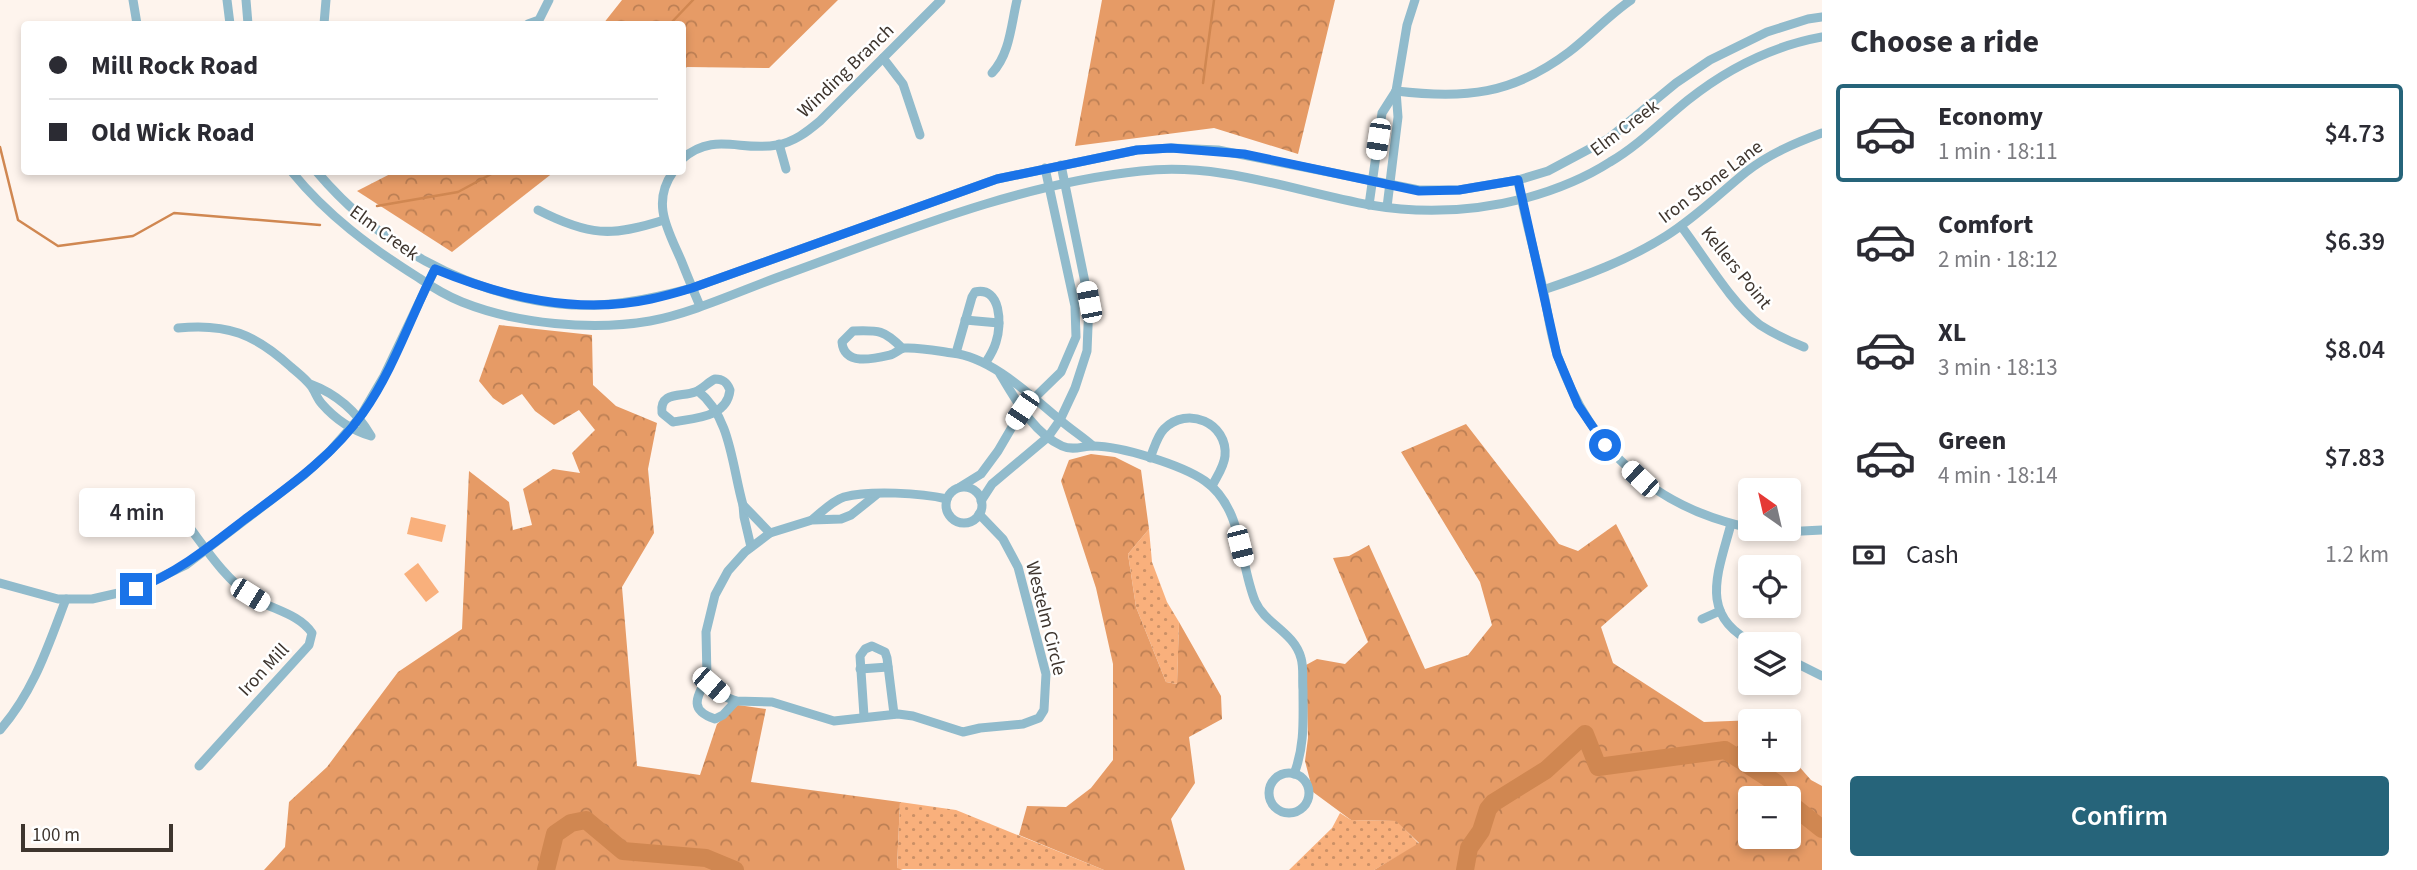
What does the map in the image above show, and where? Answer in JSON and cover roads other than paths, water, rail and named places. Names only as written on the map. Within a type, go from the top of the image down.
[{"type":"street","points":[[133,0],[136,21]]},
{"type":"street","points":[[227,0],[230,21]]},
{"type":"street","points":[[246,0],[248,21]]},
{"type":"street","points":[[324,21],[326,0]]},
{"type":"street","points":[[536,21],[549,0]]},
{"type":"street","name":"Winding Branch","points":[[686,156],[709,144],[779,145],[796,138],[813,127],[941,0]]},
{"type":"street","points":[[992,73],[1001,64],[1017,0]]},
{"type":"street","points":[[1387,207],[1398,117],[1396,91],[1407,25],[1415,0]]},
{"type":"street","points":[[1396,91],[1440,96],[1469,94],[1512,83],[1552,64],[1631,0]]},
{"type":"street","name":"Elm Creek","points":[[320,175],[393,241],[435,269],[495,292],[562,304],[649,300],[692,288],[965,190],[1045,168],[1137,150],[1218,150],[1419,191],[1459,190],[1518,180],[1548,171],[1608,139],[1676,83],[1710,60],[1767,32],[1822,17]]},
{"type":"street","name":"Elm Creek","points":[[295,175],[334,216],[382,254],[460,302],[555,324],[596,325],[651,321],[700,306],[956,213],[1021,193],[1101,176],[1145,170],[1227,172],[1369,205],[1417,211],[1451,210],[1521,199],[1552,190],[1611,162],[1688,101],[1739,66],[1767,53],[1822,37]]},
{"type":"street","points":[[883,58],[904,84],[920,135]]},
{"type":"street","points":[[1369,205],[1382,113],[1396,91]]},
{"type":"street","name":"Iron Stone Lane","points":[[1543,290],[1581,278],[1622,260],[1681,226],[1765,159],[1822,133]]},
{"type":"street","points":[[1378,139],[1395,141]]},
{"type":"street","points":[[779,145],[786,169]]},
{"type":"street","points":[[1045,168],[1075,306],[1076,337],[1061,372],[1022,410],[981,474],[954,490],[947,499],[946,509],[954,520],[968,522],[979,514],[981,501],[992,484],[1048,437],[1060,420],[1084,362],[1090,321],[1089,302],[1061,165]]},
{"type":"street","points":[[671,175],[663,191],[664,220],[668,235],[700,306]]},
{"type":"street","points":[[1518,180],[1561,365],[1578,405],[1603,443],[1640,479],[1661,494],[1706,516],[1738,525]]},
{"type":"street","points":[[538,210],[561,222],[596,232],[623,232],[664,220]]},
{"type":"street","name":"Kellers Point","points":[[1681,226],[1750,316],[1769,331],[1804,347]]},
{"type":"street","points":[[0,583],[34,594],[66,599],[92,599],[136,589],[177,571],[304,475],[350,429],[384,376],[435,269]]},
{"type":"street","points":[[956,353],[972,297],[975,292],[986,290],[996,300],[999,323],[996,344],[986,362]]},
{"type":"street","points":[[965,320],[999,323]]},
{"type":"street","points":[[178,328],[205,326],[246,334],[282,359],[310,384],[321,403],[350,429],[371,436],[360,417],[328,391],[310,384]]},
{"type":"street","points":[[902,348],[892,355],[855,359],[843,350],[842,342],[853,331],[875,330],[884,332],[902,348],[956,353],[986,362],[1036,398],[1093,446]]},
{"type":"street","points":[[1000,374],[1022,410],[1048,437],[1065,448],[1081,449],[1093,446],[1125,450],[1195,474],[1212,486],[1230,512],[1257,605],[1293,640],[1301,657],[1303,742],[1294,774]]},
{"type":"street","points":[[715,379],[722,379],[727,383],[729,397],[710,416],[673,422],[662,413],[664,402],[670,396],[698,390],[715,379]]},
{"type":"street","points":[[698,390],[717,411],[743,505],[751,547]]},
{"type":"street","points":[[1150,458],[1166,426],[1191,417],[1203,419],[1214,426],[1225,447],[1225,459],[1212,486]]},
{"type":"street","points":[[960,487],[973,490],[981,501]]},
{"type":"street","name":"Westelm Circle","points":[[812,520],[846,497],[904,494],[947,499]]},
{"type":"street","name":"Westelm Circle","points":[[876,495],[851,515],[841,519],[812,520],[770,533],[751,547],[728,571],[715,595],[706,632],[707,678],[697,696],[696,704],[699,710],[715,719],[723,715],[736,701],[772,702],[834,721],[894,714],[913,716],[963,732],[1023,724],[1038,718],[1044,710],[1046,674],[1018,567],[1003,540],[979,514]]},
{"type":"street","points":[[743,505],[770,533]]},
{"type":"street","points":[[1731,524],[1715,585],[1720,611],[1738,635]]},
{"type":"street","points":[[190,528],[206,549]]},
{"type":"street","points":[[1801,531],[1822,530]]},
{"type":"street","name":"Iron Mill","points":[[199,766],[309,645],[312,633],[305,623],[262,603],[244,591],[218,566],[206,549]]},
{"type":"street","points":[[0,730],[21,704],[37,676],[66,599]]},
{"type":"street","points":[[1702,619],[1720,611]]},
{"type":"street","points":[[864,716],[860,656],[865,649],[873,646],[885,652],[894,714]]},
{"type":"street","points":[[1801,666],[1822,676]]},
{"type":"street","points":[[860,669],[888,667]]},
{"type":"street","points":[[707,678],[723,696],[736,701]]},
{"type":"street","points":[[1294,774],[1306,783],[1308,799],[1299,811],[1284,813],[1271,804],[1269,788],[1279,776],[1294,774]]},
{"type":"waterway","points":[[673,21],[693,0]]},
{"type":"waterway","points":[[1203,83],[1214,0]]},
{"type":"waterway","points":[[0,147],[18,220],[58,246],[133,236],[174,213],[320,225]]},
{"type":"waterway","points":[[377,206],[458,192],[489,175]]},
{"type":"waterway","points":[[1465,870],[1469,848],[1481,831],[1488,809],[1493,803],[1546,770],[1585,734],[1598,767],[1725,750],[1778,786]]},
{"type":"waterway","points":[[1801,812],[1822,829]]},
{"type":"waterway","points":[[546,870],[555,834],[571,823],[586,820],[623,851],[706,858],[735,870]]}]
